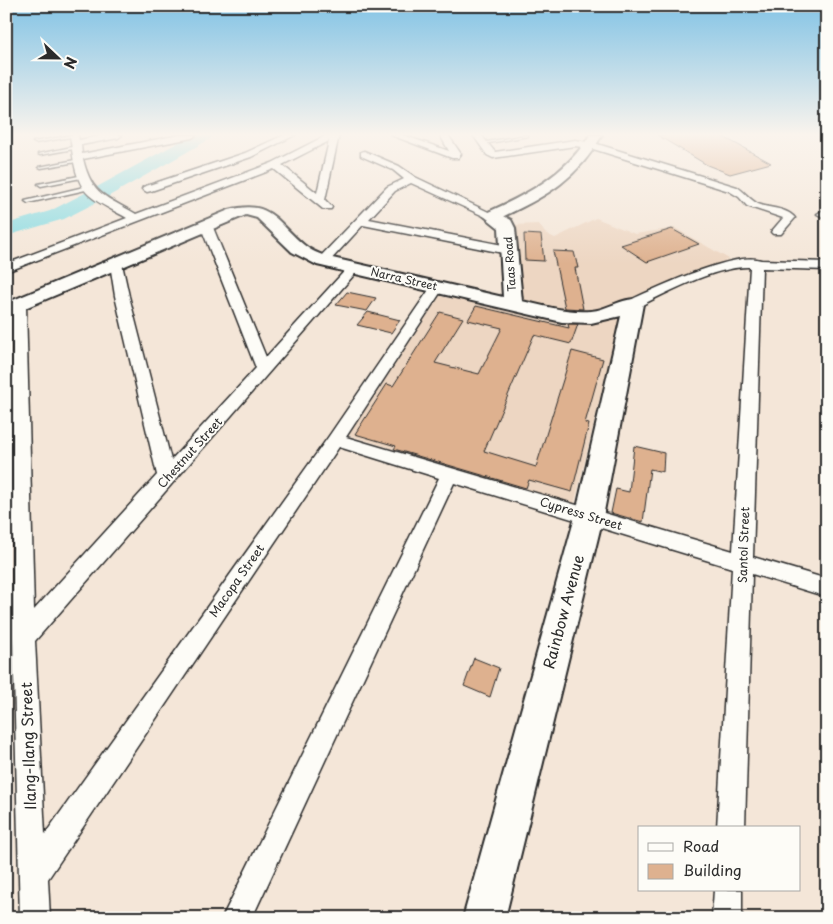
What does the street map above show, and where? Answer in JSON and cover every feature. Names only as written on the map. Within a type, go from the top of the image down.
[{"type":"street","points":[[85,178],[88,188],[93,193],[135,218]]},
{"type":"street","points":[[6,268],[135,218],[160,197],[200,178]]},
{"type":"street","points":[[136,184],[160,197],[228,178]]},
{"type":"street","points":[[291,178],[324,204],[328,178]]},
{"type":"street","points":[[411,178],[492,216],[542,192],[562,178]]},
{"type":"street","points":[[323,260],[392,189],[411,178]]},
{"type":"street","points":[[699,178],[738,192],[752,205],[787,216],[789,218],[777,232]]},
{"type":"street","name":"Narra Street","points":[[13,307],[242,211],[257,211],[264,214],[304,253],[323,260],[562,316],[586,319],[605,316],[682,282],[736,263],[756,262],[827,266]]},
{"type":"street","name":"Taas Road","points":[[492,216],[505,223],[507,228],[513,305]]},
{"type":"street","points":[[361,221],[508,250]]},
{"type":"street","points":[[206,226],[264,370]]},
{"type":"street","name":"Santol Street","points":[[731,826],[756,262]]},
{"type":"street","points":[[116,264],[168,478]]},
{"type":"street","name":"Chestnut Street","points":[[24,637],[354,268]]},
{"type":"street","name":"Macopa Street","points":[[34,874],[335,440],[438,287]]},
{"type":"street","name":"Rainbow Avenue","points":[[484,918],[589,517],[633,304]]},
{"type":"street","name":"Ilang-Ilang Street","points":[[13,307],[35,918]]},
{"type":"street","name":"Cypress Street","points":[[335,440],[827,588]]},
{"type":"street","points":[[238,918],[449,475]]},
{"type":"street","points":[[727,918],[728,892]]},
{"type":"lane","points":[[41,184],[73,178]]},
{"type":"lane","points":[[28,202],[88,188]]},
{"type":"shaded area","points":[[596,218],[635,234],[675,228],[729,259],[603,312],[584,316],[518,303],[514,225],[539,224],[545,233],[555,238]]},
{"type":"shaded area","points":[[440,296],[577,326],[619,319],[574,505],[349,435]]},
{"type":"building","points":[[672,229],[699,244],[647,262],[621,245]]},
{"type":"building","points":[[524,234],[541,235],[544,261],[525,260]]},
{"type":"building","points":[[553,251],[574,252],[578,268],[575,268],[583,309],[565,308]]},
{"type":"building","points":[[347,292],[376,298],[367,311],[336,305]]},
{"type":"building","points":[[476,306],[569,328],[568,324],[578,324],[571,344],[534,335],[484,451],[536,467],[572,351],[603,359],[585,423],[589,424],[572,492],[529,480],[526,488],[394,449],[396,446],[355,434],[387,384],[393,386],[440,312],[463,318],[435,363],[479,374],[502,328],[468,320]]},
{"type":"building","points":[[368,312],[400,320],[391,333],[357,325]]},
{"type":"building","points":[[634,446],[664,453],[663,472],[650,469],[643,522],[611,513],[616,489],[629,492]]},
{"type":"building","points":[[474,658],[499,668],[490,697],[464,686]]},
{"type":"waterway","points":[[102,192],[127,178]]},
{"type":"waterway","points":[[8,230],[57,215],[92,197]]}]
